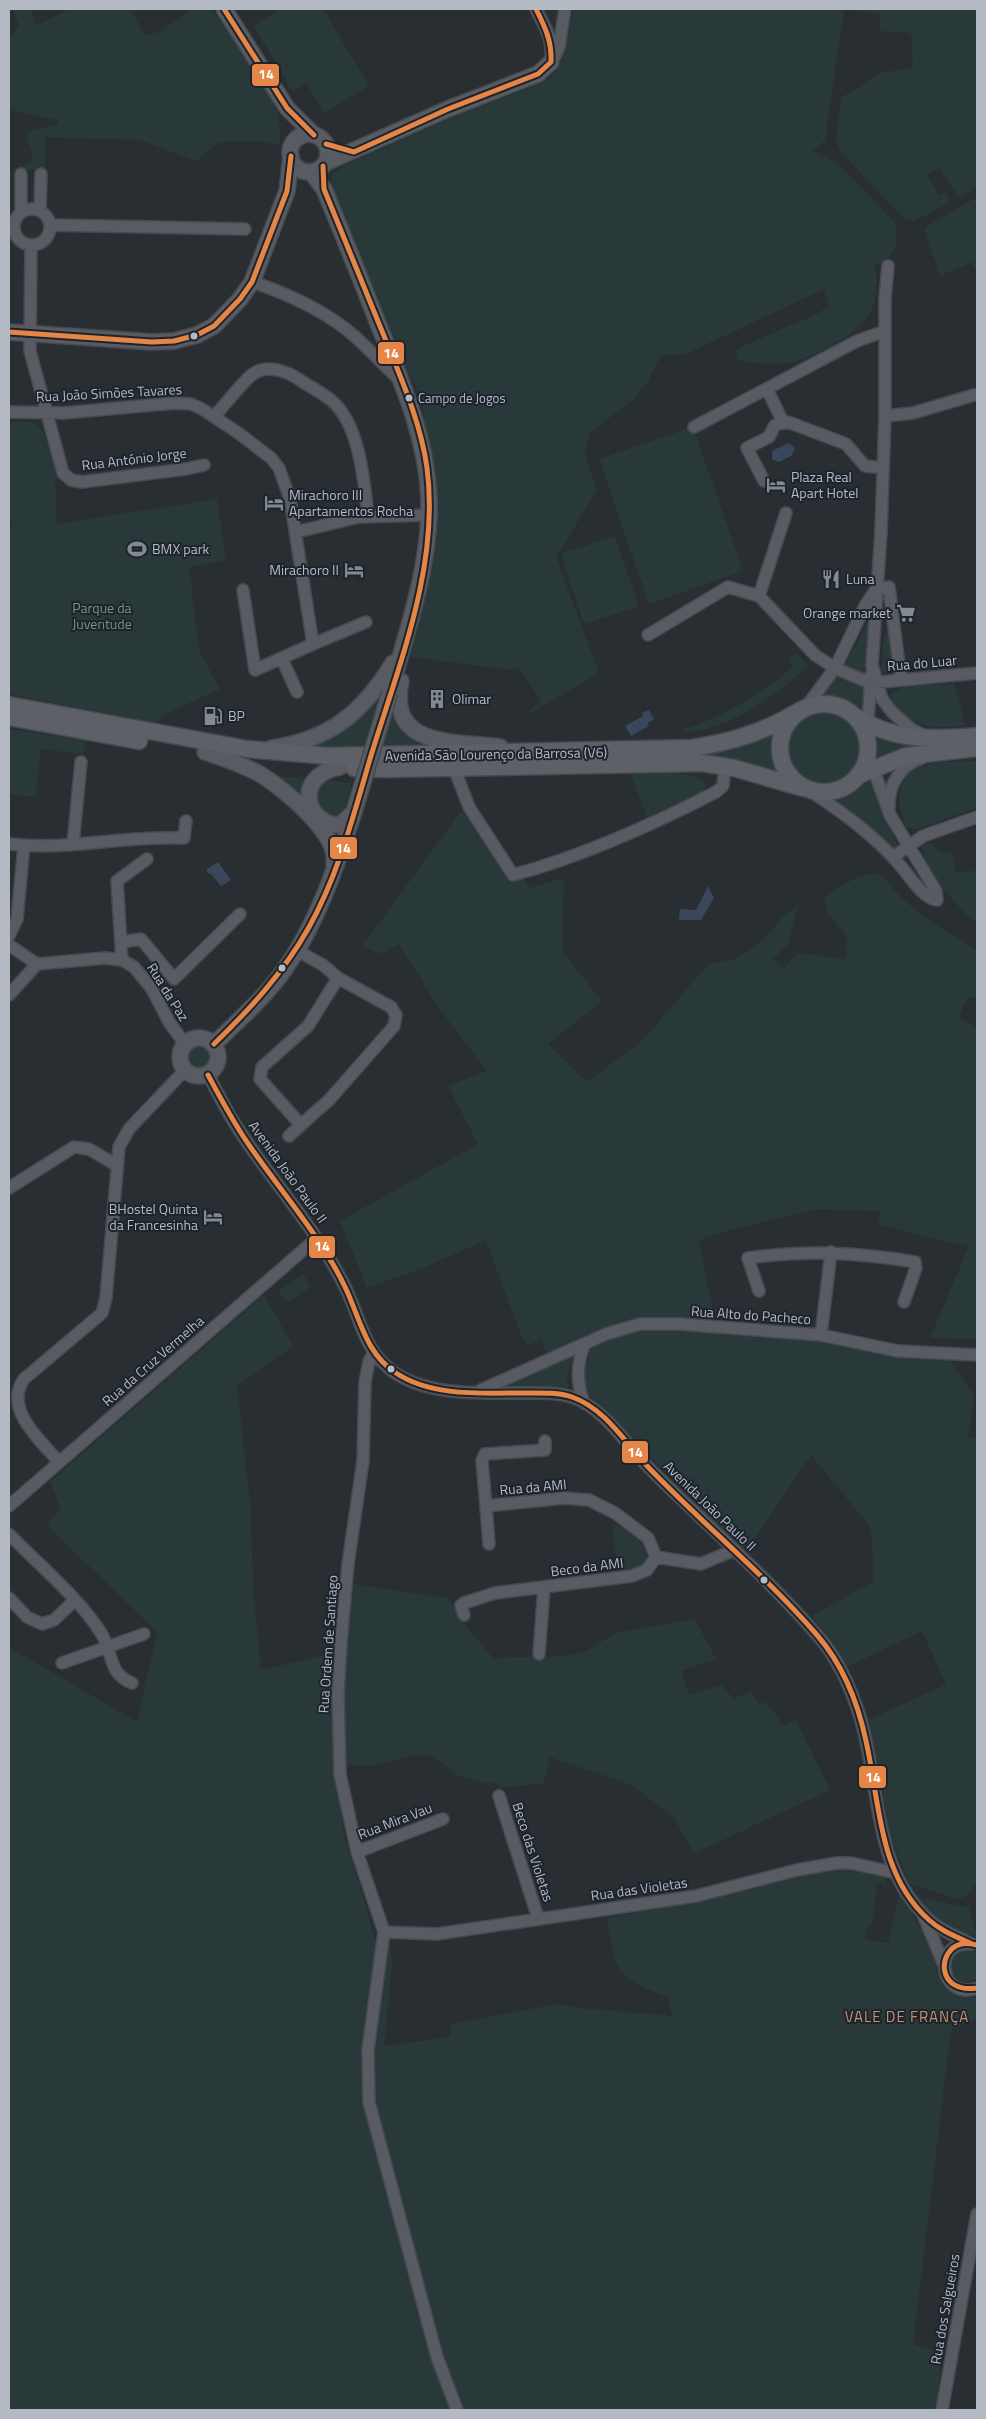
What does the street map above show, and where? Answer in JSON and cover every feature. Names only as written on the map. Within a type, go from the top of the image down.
[{"type":"main road","name":"Avenida São Lourenço da Barrosa (V6)","points":[[9,705],[256,750],[357,757],[657,750],[721,744],[754,734],[803,709],[829,704],[850,713],[869,746],[906,756],[977,736]]},
{"type":"main road","points":[[803,709],[784,728],[779,750],[786,772],[807,789]]},
{"type":"main road","name":"Avenida São Lourenço da Barrosa (V6)","points":[[9,717],[267,762],[387,769],[673,762],[725,766],[807,789],[833,792],[848,786],[859,776],[869,746]]},
{"type":"main road","name":"Avenida São Lourenço da Barrosa (V6)","points":[[869,746],[912,738],[943,745],[977,748]]},
{"type":"street","points":[[224,9],[287,108],[320,139],[328,154],[316,168],[287,192]]},
{"type":"street","points":[[536,9],[549,33],[552,45],[551,62]]},
{"type":"street","points":[[354,152],[320,139],[298,138],[291,152],[296,166],[316,168],[354,152],[448,109],[538,74],[551,62],[559,47],[565,9]]},
{"type":"street","points":[[9,332],[152,342],[174,341],[197,334],[214,326],[229,313],[252,282],[287,192],[291,152],[287,108]]},
{"type":"street","points":[[214,1044],[260,1000],[285,968],[310,927],[331,879],[354,812],[390,692],[424,561],[429,515],[427,470],[422,446],[403,383],[316,168]]},
{"type":"street","points":[[21,211],[22,174]]},
{"type":"street","points":[[40,210],[41,174]]},
{"type":"street","points":[[29,208],[40,210],[48,218],[50,225],[45,239],[31,245],[18,238],[11,224],[21,211],[29,208]]},
{"type":"street","points":[[50,225],[245,229]]},
{"type":"street","name":"Rua António Jorge","points":[[31,245],[29,332],[34,371],[63,473],[71,480],[82,482],[186,469],[204,464]]},
{"type":"street","points":[[807,789],[867,833],[893,857],[925,894],[937,900],[936,891],[890,815],[869,746],[883,468],[888,266]]},
{"type":"street","points":[[252,282],[296,299],[331,319],[347,330],[403,383]]},
{"type":"street","points":[[694,427],[857,341],[885,331]]},
{"type":"street","points":[[214,417],[253,374],[273,370],[293,376],[332,401],[343,414],[351,430],[357,451],[368,516]]},
{"type":"street","points":[[767,389],[783,422]]},
{"type":"street","points":[[885,416],[913,413],[974,395]]},
{"type":"street","name":"Rua João Simões Tavares","points":[[9,412],[64,413],[175,403],[190,404],[214,417],[271,458],[279,468],[290,499],[312,644]]},
{"type":"street","points":[[764,481],[747,448],[769,437],[775,425],[783,422],[796,424],[846,444],[865,466],[883,468]]},
{"type":"street","points":[[759,596],[786,514]]},
{"type":"street","points":[[296,532],[368,516],[429,515]]},
{"type":"street","points":[[803,709],[835,668],[865,606],[876,589],[890,586],[901,680]]},
{"type":"street","points":[[648,635],[728,587],[759,596],[815,655],[835,668],[873,683],[882,699],[906,726],[943,745]]},
{"type":"street","points":[[243,590],[255,670],[366,622]]},
{"type":"street","points":[[256,750],[311,739],[344,721],[374,692],[404,644]]},
{"type":"street","points":[[404,644],[404,666],[398,696],[404,721],[412,730],[424,736],[438,739],[538,752]]},
{"type":"street","points":[[282,659],[297,692]]},
{"type":"street","name":"Rua do Luar","points":[[873,683],[977,673]]},
{"type":"street","points":[[890,815],[888,797],[895,779],[905,766],[912,761],[943,745]]},
{"type":"street","points":[[205,752],[233,761],[258,773],[310,817],[328,838],[334,851],[335,860],[331,879]]},
{"type":"street","points":[[73,844],[81,762]]},
{"type":"street","points":[[454,768],[469,807],[513,875],[546,866],[583,852],[710,796],[723,786],[725,766]]},
{"type":"street","points":[[340,767],[327,770],[314,778],[309,797],[311,806],[324,822],[332,825],[340,825],[354,812]]},
{"type":"street","points":[[893,857],[923,836],[977,817]]},
{"type":"street","points":[[9,844],[24,846],[184,838],[186,820]]},
{"type":"street","points":[[9,936],[17,919],[24,846]]},
{"type":"street","points":[[9,945],[37,964],[88,959],[122,960],[118,881],[147,859]]},
{"type":"street","points":[[121,942],[141,939],[174,979],[240,914]]},
{"type":"street","points":[[289,1136],[330,1099],[394,1026],[396,1015],[391,1007],[338,978],[323,965],[296,950]]},
{"type":"street","name":"Rua da Paz","points":[[122,960],[134,966],[143,975],[169,1022],[185,1044]]},
{"type":"street","points":[[9,995],[37,964]]},
{"type":"street","points":[[301,1125],[260,1079],[262,1067],[308,1026],[338,978]]},
{"type":"street","points":[[199,1037],[207,1039],[214,1044],[219,1054],[218,1063],[208,1075],[196,1076],[185,1070],[180,1059],[181,1051],[185,1044],[191,1039],[199,1037]]},
{"type":"street","points":[[59,1462],[24,1421],[18,1403],[19,1386],[24,1379],[97,1319],[105,1307],[119,1146],[129,1129],[185,1070]]},
{"type":"street","name":"Avenida João Paulo II","points":[[208,1075],[236,1124],[317,1238],[346,1289],[364,1338],[373,1353],[396,1373],[420,1385],[447,1390],[557,1394],[584,1403],[598,1413],[649,1467],[796,1611],[822,1641],[844,1676],[860,1718],[877,1808],[896,1873],[908,1894],[924,1915]]},
{"type":"street","points":[[9,1188],[74,1147],[89,1149],[116,1165]]},
{"type":"street","name":"Rua da Cruz Vermelha","points":[[9,1506],[14,1499],[317,1238]]},
{"type":"street","points":[[759,1291],[748,1258],[789,1252],[864,1253],[915,1262],[916,1268],[904,1302]]},
{"type":"street","points":[[821,1335],[831,1252]]},
{"type":"street","name":"Rua Alto do Pacheco","points":[[478,1391],[606,1334],[640,1324],[678,1324],[821,1335],[898,1352],[977,1355]]},
{"type":"street","points":[[584,1344],[578,1360],[577,1376],[584,1403]]},
{"type":"street","name":"Rua Ordem de Santiago","points":[[373,1353],[365,1382],[363,1461],[348,1564],[338,1694],[340,1774],[357,1852],[384,1932]]},
{"type":"street","name":"Rua da AMI","points":[[489,1544],[482,1461],[485,1454],[545,1450],[545,1441]]},
{"type":"street","name":"Rua da AMI","points":[[486,1506],[564,1498],[589,1500],[615,1513],[648,1538],[656,1557]]},
{"type":"street","points":[[9,1534],[95,1624],[108,1647],[116,1673],[121,1679],[132,1683]]},
{"type":"street","points":[[656,1557],[701,1564],[734,1550]]},
{"type":"street","name":"Beco da AMI","points":[[464,1615],[461,1605],[496,1593],[632,1576],[647,1570],[656,1557]]},
{"type":"street","name":"Beco da AMI","points":[[539,1654],[544,1588]]},
{"type":"street","points":[[9,1598],[27,1617],[42,1624],[54,1620],[74,1601]]},
{"type":"street","points":[[62,1663],[144,1634]]},
{"type":"street","name":"Beco das Violetas","points":[[498,1796],[538,1918]]},
{"type":"street","name":"Rua Mira Vau","points":[[357,1852],[444,1819]]},
{"type":"street","name":"Rua das Violetas","points":[[384,1932],[437,1934],[696,1896],[797,1870],[837,1863],[851,1863],[896,1873]]},
{"type":"street","points":[[924,1915],[948,1933],[974,1944]]},
{"type":"street","points":[[924,1915],[944,1965],[945,1974],[954,1986],[963,1990],[977,1988]]},
{"type":"street","points":[[384,1932],[368,2050],[369,2102],[437,2357],[457,2410]]},
{"type":"street","points":[[944,1965],[947,1955],[953,1948],[962,1944],[974,1944]]},
{"type":"street","name":"Rua dos Salgueiros","points":[[942,2410],[977,2214]]},
{"type":"green space","points":[[12,9],[31,9],[35,26],[70,9],[130,9],[146,36],[161,31],[193,9],[211,9],[264,83],[278,116],[280,144],[257,141],[219,142],[196,161],[140,140],[45,137],[45,170],[24,170],[25,164],[31,162],[33,155],[26,136],[33,130],[58,125],[58,120],[9,110],[9,35],[14,34],[19,26]]},
{"type":"green space","points":[[282,9],[323,9],[369,86],[324,113],[306,83],[292,91],[254,26]]},
{"type":"green space","points":[[574,9],[844,9],[825,140],[813,151],[839,164],[895,223],[897,241],[892,253],[882,265],[875,265],[876,297],[873,307],[859,326],[838,342],[802,359],[787,363],[765,364],[738,360],[735,352],[743,346],[819,313],[829,305],[824,289],[686,354],[661,355],[648,382],[633,400],[591,432],[584,453],[597,490],[556,557],[599,673],[529,714],[530,710],[541,702],[519,667],[511,670],[411,657],[409,652],[424,597],[435,541],[437,503],[433,463],[419,394],[414,383],[409,378],[331,183],[334,173],[345,165],[454,117],[549,80],[563,56]]},
{"type":"green space","points":[[850,9],[977,9],[977,187],[959,198],[939,168],[927,174],[939,196],[946,192],[951,202],[914,221],[904,219],[842,153],[836,142],[841,97],[857,89],[879,73],[913,68],[911,33],[879,31],[881,15]]},
{"type":"green space","points":[[977,197],[977,272],[972,262],[940,276],[924,228]]},
{"type":"green space","name":"Parque da Juventude","points":[[9,422],[33,423],[38,426],[46,439],[58,477],[55,480],[57,524],[217,499],[226,560],[189,567],[199,651],[220,689],[161,716],[157,723],[9,694],[9,526],[13,525],[9,513]]},
{"type":"green space","points":[[693,427],[743,571],[649,604],[599,459]]},
{"type":"green space","points":[[615,536],[639,606],[584,624],[561,554]]},
{"type":"green space","points":[[870,616],[866,674],[844,665],[856,646]]},
{"type":"green space","points":[[888,625],[893,671],[881,673],[883,643]]},
{"type":"green space","points":[[797,653],[808,666],[767,700],[736,718],[702,730],[685,733],[685,729],[729,710],[767,687],[793,667],[788,660]]},
{"type":"green space","points":[[839,675],[866,686],[864,712],[861,714],[841,701],[820,698]]},
{"type":"green space","points":[[954,684],[966,726],[931,726],[912,721],[896,706],[889,695],[904,686]]},
{"type":"green space","points":[[381,686],[394,702],[397,720],[408,736],[426,744],[465,749],[304,748]]},
{"type":"green space","points":[[823,712],[837,715],[849,723],[857,735],[860,749],[857,763],[849,775],[837,783],[823,786],[809,783],[797,775],[789,763],[786,749],[789,735],[797,723],[809,715]]},
{"type":"green space","points":[[9,729],[86,741],[83,754],[41,749],[35,797],[9,794]]},
{"type":"green space","points":[[875,731],[936,745],[876,762]]},
{"type":"green space","points":[[775,733],[774,759],[781,776],[764,770],[353,765],[283,761],[240,755],[222,749],[685,754]]},
{"type":"green space","points":[[977,761],[977,808],[917,829],[907,828],[901,812],[900,794],[905,778],[911,772],[925,765]]},
{"type":"green space","points":[[630,773],[684,774],[694,776],[707,785],[703,791],[647,818]]},
{"type":"green space","points":[[276,776],[309,779],[302,807]]},
{"type":"green space","points":[[871,776],[879,805],[898,845],[892,849],[868,827],[832,801],[850,794]]},
{"type":"green space","points":[[333,781],[352,783],[344,808],[332,817],[318,811],[314,791],[323,783]]},
{"type":"green space","points":[[462,810],[505,874],[510,877],[523,877],[529,888],[564,878],[562,951],[602,1001],[548,1044],[587,1082],[644,1039],[708,964],[734,959],[748,951],[766,937],[782,917],[805,900],[797,910],[788,944],[773,959],[784,968],[798,953],[845,959],[847,937],[828,913],[824,900],[832,891],[856,878],[872,874],[881,876],[902,898],[919,912],[977,951],[977,999],[968,996],[958,1018],[977,1027],[977,1339],[930,1338],[969,1246],[878,1224],[880,1211],[818,1209],[733,1229],[699,1240],[717,1333],[803,1338],[860,1347],[900,1357],[949,1359],[974,1396],[968,1437],[977,1438],[977,1883],[965,1897],[957,1899],[910,1884],[891,1838],[869,1720],[946,1684],[922,1631],[847,1667],[831,1640],[812,1616],[874,1581],[871,1528],[811,1455],[744,1554],[628,1433],[596,1404],[584,1388],[582,1376],[589,1360],[589,1335],[547,1353],[541,1340],[528,1345],[520,1333],[486,1240],[423,1268],[367,1288],[340,1221],[478,1144],[448,1086],[487,1071],[440,1010],[399,944],[381,954],[362,946]]},
{"type":"green space","points":[[928,842],[934,844],[939,852],[953,853],[955,872],[977,871],[977,924],[952,899],[929,868],[922,847]]},
{"type":"green space","points":[[200,1042],[210,1046],[214,1056],[210,1066],[200,1070],[190,1066],[186,1056],[190,1046]]},
{"type":"green space","points":[[303,1274],[311,1287],[287,1303],[278,1291]]},
{"type":"green space","points":[[264,1295],[293,1346],[237,1386],[250,1504],[254,1600],[261,1670],[330,1654],[335,1767],[344,1835],[376,1941],[390,1940],[392,1964],[384,2046],[450,2037],[451,2024],[557,2004],[579,2008],[672,2016],[668,1997],[637,1984],[627,1978],[621,1971],[613,1951],[607,1918],[729,1893],[834,1865],[877,1873],[883,1876],[888,1885],[877,1883],[872,1926],[867,1925],[865,1940],[888,1943],[899,1895],[933,1947],[936,1969],[944,1987],[958,1997],[977,1998],[977,2019],[951,2029],[913,2344],[941,2353],[936,2410],[9,2410],[9,1647],[137,1722],[157,1632],[47,1525],[61,1509],[50,1482]]},
{"type":"green space","points":[[573,1355],[567,1376],[568,1391],[502,1387]]},
{"type":"green space","points":[[613,1523],[635,1537],[643,1546],[647,1558],[645,1563],[639,1568],[617,1573]]},
{"type":"green space","points":[[351,1584],[448,1598],[461,1620],[493,1658],[568,1656],[588,1650],[615,1633],[695,1619],[716,1659],[681,1671],[689,1695],[721,1685],[734,1699],[751,1691],[759,1704],[766,1702],[784,1726],[796,1720],[830,1790],[695,1853],[673,1817],[632,1785],[550,1757],[544,1783],[501,1788],[495,1782],[484,1783],[455,1774],[443,1763],[431,1756],[415,1755],[371,1766],[345,1765],[343,1685]]},
{"type":"green space","points":[[918,1897],[964,1907],[968,1905],[977,1936],[951,1928],[935,1919],[923,1906]]},
{"type":"green space","points":[[969,1948],[977,1952],[977,1979],[964,1983],[952,1975],[950,1964],[956,1954]]},
{"type":"water","points":[[789,443],[795,448],[791,456],[779,462],[772,459],[772,451]]},
{"type":"water","points":[[649,710],[654,719],[648,723],[649,726],[631,736],[625,726],[643,716],[642,713]]},
{"type":"water","points":[[218,862],[231,880],[221,886],[211,874],[207,873],[207,869]]},
{"type":"water","points":[[708,886],[714,898],[701,920],[679,920],[680,909],[696,910]]},
{"type":"transit line","name":"14","points":[[224,9],[287,108],[314,135]]},
{"type":"transit line","name":"14","points":[[326,144],[354,152],[448,109],[538,74],[551,62],[551,54],[547,34],[536,9]]},
{"type":"transit line","name":"14","points":[[9,332],[152,342],[174,341],[197,335],[214,326],[240,299],[252,282],[287,191],[291,156]]},
{"type":"transit line","name":"14","points":[[214,1044],[253,1004],[288,961],[319,909],[328,888],[351,824],[404,652],[414,616],[428,542],[427,468],[420,434],[403,384],[324,189],[323,166]]},
{"type":"transit line","name":"14","points":[[208,1075],[243,1136],[325,1251],[346,1289],[365,1335],[386,1365],[410,1381],[441,1390],[474,1393],[566,1395],[584,1403],[605,1418],[649,1468],[777,1592],[817,1635],[842,1672],[859,1713],[871,1764],[884,1836],[890,1860],[900,1882],[912,1902],[929,1920],[944,1931],[972,1944]]},
{"type":"transit line","name":"14","points":[[977,1945],[961,1944],[953,1948],[945,1962],[948,1978],[954,1985],[964,1988],[977,1988]]},
{"type":"place","name":"Campo de Jogos","points":[[409,398]]},
{"type":"place","name":"Plaza Real Apart Hotel","points":[[776,485]]},
{"type":"place","name":"Mirachoro III Apartamentos Rocha","points":[[274,503]]},
{"type":"place","name":"BMX park","points":[[137,549]]},
{"type":"place","name":"Mirachoro II","points":[[354,570]]},
{"type":"place","name":"Luna","points":[[831,579]]},
{"type":"place","name":"Orange market","points":[[906,613]]},
{"type":"place","name":"Olimar","points":[[437,699]]},
{"type":"place","name":"BP","points":[[213,716]]},
{"type":"place","name":"BHostel Quinta da Francesinha","points":[[213,1217]]},
{"type":"district","name":"VALE DE FRANÇA","points":[[907,2017]]}]
